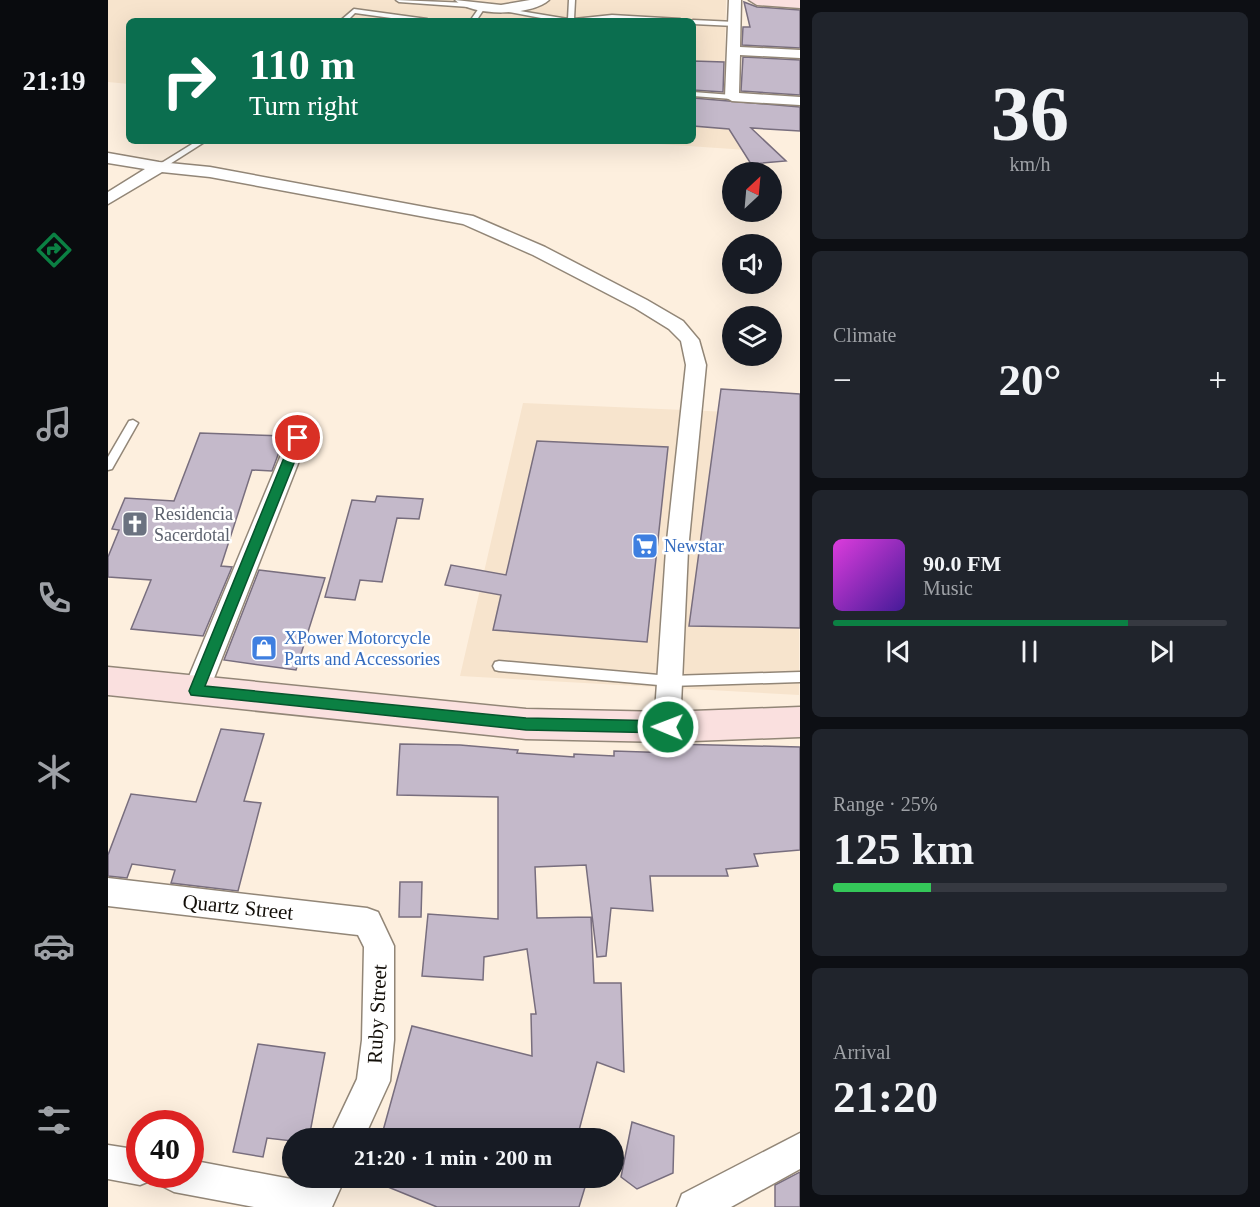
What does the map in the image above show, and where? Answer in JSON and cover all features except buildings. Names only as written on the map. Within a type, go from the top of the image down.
[{"type":"street","points":[[470,4],[495,9],[543,0]]},
{"type":"street","points":[[735,0],[732,97],[800,101]]},
{"type":"street","points":[[757,0],[800,3]]},
{"type":"street","points":[[734,51],[800,54]]},
{"type":"street","points":[[108,158],[221,174],[467,220],[540,251],[676,325],[690,340],[696,365],[677,550],[668,727]]},
{"type":"street","points":[[108,199],[159,167]]},
{"type":"street","points":[[196,691],[298,438]]},
{"type":"street","points":[[108,681],[526,724],[668,727],[800,722]]},
{"type":"street","name":"Quartz Street","points":[[108,892],[367,922]]},
{"type":"street","name":"Ruby Street","points":[[351,1128],[373,1081],[378,1040],[380,946],[367,922]]},
{"type":"street","points":[[700,1206],[800,1150]]},
{"type":"street","points":[[108,1162],[126,1165]]},
{"type":"street","points":[[204,1178],[319,1195]]},
{"type":"lane","points":[[399,0],[405,0]]},
{"type":"lane","points":[[399,0],[470,4]]},
{"type":"lane","points":[[386,16],[399,0]]},
{"type":"lane","points":[[571,18],[572,0]]},
{"type":"lane","points":[[495,9],[552,18]]},
{"type":"lane","points":[[346,18],[353,11],[402,18]]},
{"type":"lane","points":[[584,18],[624,18]]},
{"type":"lane","points":[[696,22],[735,24]]},
{"type":"lane","points":[[696,94],[732,97]]},
{"type":"lane","points":[[159,167],[197,144]]},
{"type":"lane","points":[[108,466],[133,423]]},
{"type":"lane","points":[[499,666],[670,681],[800,677]]},
{"type":"shaded area","points":[[108,0],[726,0],[724,93],[747,150],[658,144],[696,144],[696,18],[126,18],[126,84],[108,82]]},
{"type":"shaded area","name":"Newstar","points":[[523,403],[799,415],[799,695],[460,676]]},
{"type":"place","name":"Residencia Sacerdotal","points":[[135,524]]},
{"type":"place","name":"Newstar","points":[[645,546]]},
{"type":"place","name":"XPower Motorcycle Parts and Accessories","points":[[264,648]]},
{"type":"route","points":[[298,438],[196,691],[526,724],[668,727]]}]
